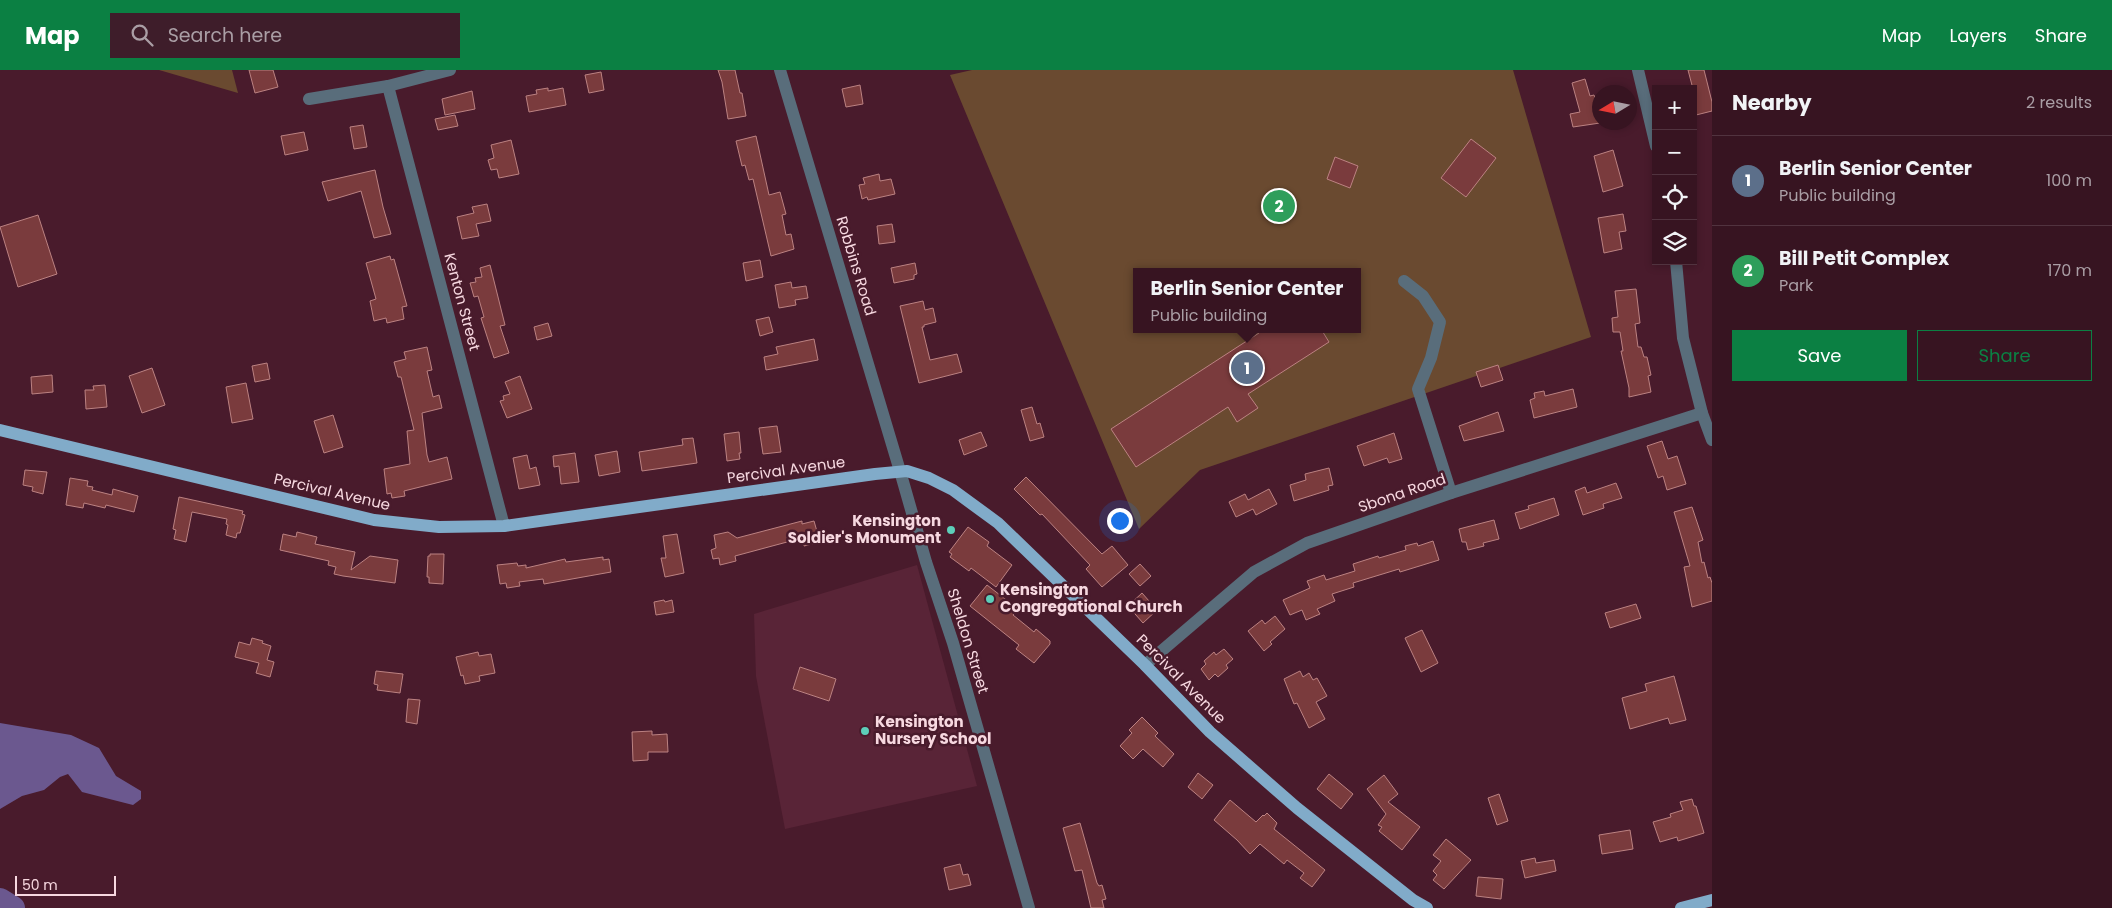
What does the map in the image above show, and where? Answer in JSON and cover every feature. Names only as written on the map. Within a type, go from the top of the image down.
[{"type":"main road","name":"Percival Avenue","points":[[0,430],[374,520],[439,527],[504,526],[900,471],[912,472],[937,482],[973,504],[998,523],[1145,665],[1210,732],[1297,808],[1413,900],[1427,908]]},
{"type":"main road","points":[[1681,908],[1712,900]]},
{"type":"street","points":[[309,99],[388,86],[450,70]]},
{"type":"street","name":"Robbins Road","points":[[780,70],[900,471]]},
{"type":"street","points":[[1638,70],[1652,130]]},
{"type":"street","name":"Kenton Street","points":[[388,86],[504,526]]},
{"type":"street","points":[[1676,265],[1683,338],[1702,413],[1712,440]]},
{"type":"street","points":[[1404,281],[1423,296],[1440,322],[1431,358],[1418,389],[1452,494]]},
{"type":"street","name":"Sbona Road","points":[[1145,665],[1254,572],[1307,543],[1702,413]]},
{"type":"street","name":"Sheldon Street","points":[[900,471],[926,562],[953,643],[1029,908]]},
{"type":"shaded area","points":[[159,70],[232,70],[238,93]]},
{"type":"shaded area","points":[[972,70],[1513,70],[1591,337],[1200,470],[1139,529],[950,75]]},
{"type":"shaded area","name":"Kensington Nursery School","points":[[917,565],[977,786],[785,829],[756,676],[754,614]]},
{"type":"shaded area","points":[[0,723],[71,735],[99,748],[116,776],[141,791],[141,799],[133,805],[82,792],[68,774],[60,777],[44,790],[22,796],[0,809]]},
{"type":"building","points":[[249,70],[273,70],[278,87],[255,93]]},
{"type":"building","points":[[718,70],[735,70],[746,116],[728,119],[722,82]]},
{"type":"building","points":[[1688,70],[1704,70],[1712,102],[1712,111],[1697,115],[1697,85],[1692,85]]},
{"type":"building","points":[[601,72],[604,90],[589,93],[585,75]]},
{"type":"building","points":[[1585,79],[1590,96],[1592,96],[1592,124],[1573,127],[1570,114],[1580,112],[1572,83]]},
{"type":"building","points":[[860,85],[863,104],[846,107],[842,89]]},
{"type":"building","points":[[548,88],[548,91],[563,88],[566,105],[529,112],[526,96],[537,94],[536,90]]},
{"type":"building","points":[[472,91],[475,109],[445,115],[442,99]]},
{"type":"building","points":[[455,115],[458,126],[438,130],[435,119]]},
{"type":"building","points":[[363,125],[367,147],[354,149],[350,127]]},
{"type":"building","points":[[304,132],[308,150],[285,155],[281,136]]},
{"type":"building","points":[[756,136],[769,195],[780,192],[786,214],[782,215],[786,235],[791,234],[794,249],[771,256],[753,179],[749,180],[745,165],[742,166],[736,141]]},
{"type":"building","points":[[1471,139],[1496,158],[1466,197],[1441,178]]},
{"type":"building","points":[[511,140],[519,174],[499,178],[497,169],[491,170],[488,160],[494,158],[491,145]]},
{"type":"building","points":[[1613,150],[1623,186],[1603,192],[1594,156]]},
{"type":"building","points":[[1335,157],[1358,166],[1350,188],[1327,179]]},
{"type":"building","points":[[375,170],[391,234],[374,238],[361,191],[328,201],[322,182]]},
{"type":"building","points":[[879,174],[880,181],[891,179],[895,194],[868,200],[867,197],[862,199],[859,185],[865,184],[863,178]]},
{"type":"building","points":[[487,204],[491,221],[476,224],[479,236],[462,239],[457,217],[474,213],[472,207]]},
{"type":"building","points":[[1623,214],[1626,231],[1619,232],[1622,249],[1604,253],[1598,218]]},
{"type":"building","points":[[38,215],[57,274],[18,287],[0,227]]},
{"type":"building","points":[[892,224],[895,242],[879,244],[877,226]]},
{"type":"building","points":[[390,256],[391,260],[394,259],[407,306],[402,307],[404,319],[387,323],[386,318],[374,321],[370,301],[376,299],[366,263]]},
{"type":"building","points":[[760,260],[763,277],[746,281],[743,263]]},
{"type":"building","points":[[915,263],[917,274],[914,275],[914,279],[894,283],[891,268]]},
{"type":"building","points":[[490,265],[505,325],[500,326],[509,353],[494,358],[481,318],[484,317],[478,296],[474,297],[470,283],[476,282],[475,278],[482,277],[480,268]]},
{"type":"building","points":[[791,282],[792,288],[806,286],[808,298],[795,300],[796,305],[779,308],[775,285]]},
{"type":"building","points":[[1636,289],[1640,323],[1635,324],[1638,347],[1641,347],[1644,357],[1647,357],[1651,375],[1648,376],[1651,392],[1629,397],[1629,388],[1621,351],[1623,351],[1620,332],[1613,332],[1612,318],[1618,317],[1615,291]]},
{"type":"building","points":[[923,301],[925,310],[933,308],[936,322],[922,327],[930,360],[957,354],[962,372],[919,383],[900,306]]},
{"type":"building","points":[[769,317],[773,332],[760,336],[756,320]]},
{"type":"building","points":[[548,323],[552,336],[537,340],[534,327]]},
{"type":"building","points":[[1259,333],[1323,333],[1329,342],[1248,394],[1258,408],[1237,422],[1228,407],[1136,467],[1111,429]]},
{"type":"building","points":[[814,339],[818,360],[766,370],[764,357],[778,354],[776,347]]},
{"type":"building","points":[[427,347],[432,370],[427,371],[433,397],[439,395],[442,408],[422,413],[427,455],[429,462],[447,457],[452,479],[404,491],[405,496],[392,498],[391,493],[387,494],[384,469],[410,464],[407,431],[414,430],[401,377],[398,377],[394,362],[406,359],[404,352]]},
{"type":"building","points":[[267,363],[270,379],[255,382],[252,366]]},
{"type":"building","points":[[1498,365],[1503,380],[1481,387],[1476,372]]},
{"type":"building","points":[[152,368],[165,405],[142,413],[129,376]]},
{"type":"building","points":[[52,375],[53,392],[32,394],[31,377]]},
{"type":"building","points":[[520,376],[532,409],[507,418],[500,401],[504,400],[503,396],[510,394],[505,382]]},
{"type":"building","points":[[246,383],[253,419],[232,423],[226,387]]},
{"type":"building","points":[[105,385],[107,407],[86,409],[85,390],[94,390],[93,386]]},
{"type":"building","points":[[1573,389],[1577,407],[1534,418],[1530,400],[1535,398],[1534,393],[1544,391],[1545,396]]},
{"type":"building","points":[[1032,407],[1037,424],[1040,423],[1044,437],[1030,441],[1021,410]]},
{"type":"building","points":[[1498,412],[1504,431],[1464,441],[1459,426]]},
{"type":"building","points":[[333,415],[343,447],[324,453],[314,421]]},
{"type":"building","points":[[777,426],[781,452],[763,454],[759,428]]},
{"type":"building","points":[[739,432],[740,459],[727,461],[724,434]]},
{"type":"building","points":[[981,432],[987,446],[964,455],[959,440]]},
{"type":"building","points":[[1394,433],[1402,459],[1389,463],[1387,458],[1364,466],[1357,446]]},
{"type":"building","points":[[693,438],[697,463],[642,471],[639,452],[683,445],[682,439]]},
{"type":"building","points":[[1662,441],[1668,459],[1677,456],[1686,484],[1667,490],[1663,476],[1658,478],[1647,446]]},
{"type":"building","points":[[617,451],[620,472],[599,476],[595,455]]},
{"type":"building","points":[[575,453],[579,482],[561,484],[559,466],[554,467],[553,456]]},
{"type":"building","points":[[527,455],[530,469],[536,467],[540,485],[519,489],[513,458]]},
{"type":"building","points":[[1329,468],[1333,485],[1328,486],[1329,490],[1294,501],[1290,485],[1306,480],[1305,474]]},
{"type":"building","points":[[25,470],[47,472],[43,494],[32,491],[33,487],[23,485]]},
{"type":"building","points":[[1026,477],[1102,554],[1112,546],[1128,565],[1102,587],[1086,569],[1090,565],[1042,514],[1040,515],[1014,489]]},
{"type":"building","points":[[70,478],[88,481],[87,486],[93,487],[92,490],[112,495],[113,489],[138,496],[134,512],[106,505],[105,508],[84,503],[83,508],[66,505]]},
{"type":"building","points":[[1616,483],[1622,498],[1603,504],[1604,508],[1583,515],[1575,491],[1585,487],[1587,493]]},
{"type":"building","points":[[1269,489],[1277,504],[1256,515],[1253,509],[1236,517],[1229,502],[1245,494],[1248,500]]},
{"type":"building","points":[[179,497],[243,511],[242,514],[245,515],[240,533],[237,533],[236,538],[226,535],[227,519],[192,512],[186,542],[174,539],[176,530],[173,529]]},
{"type":"building","points":[[1554,498],[1559,515],[1520,529],[1515,513],[1529,509],[1528,506]]},
{"type":"building","points":[[1692,507],[1703,540],[1698,542],[1702,563],[1704,562],[1708,578],[1710,577],[1712,583],[1712,601],[1692,607],[1684,567],[1690,566],[1674,512]]},
{"type":"building","points":[[1494,520],[1499,539],[1483,543],[1484,546],[1468,550],[1466,542],[1462,542],[1459,529]]},
{"type":"building","points":[[802,521],[802,524],[814,521],[820,542],[804,546],[802,538],[735,556],[736,561],[720,565],[719,558],[713,559],[711,550],[716,548],[714,535],[728,532],[737,538]]},
{"type":"building","points":[[968,527],[989,542],[987,546],[1012,565],[996,587],[971,568],[969,571],[950,557],[952,554],[949,552]]},
{"type":"building","points":[[297,532],[317,537],[315,544],[355,552],[351,570],[370,556],[398,560],[395,583],[334,574],[336,567],[328,565],[329,561],[280,550],[283,534],[296,537]]},
{"type":"building","points":[[677,534],[684,573],[665,577],[661,558],[666,558],[663,536]]},
{"type":"building","points":[[1433,541],[1439,560],[1400,572],[1399,569],[1353,583],[1354,587],[1332,594],[1335,601],[1317,609],[1320,614],[1306,620],[1302,610],[1290,615],[1283,600],[1310,588],[1307,581],[1324,575],[1326,580],[1355,571],[1353,564],[1406,550],[1405,546],[1417,543],[1418,546]]},
{"type":"building","points":[[430,554],[444,554],[443,584],[429,583],[429,577],[427,577],[428,556]]},
{"type":"building","points":[[603,557],[603,560],[609,559],[611,572],[544,584],[543,579],[519,582],[520,586],[507,588],[506,583],[500,584],[497,565],[517,563],[518,566],[526,565],[526,568],[565,559],[566,562]]},
{"type":"building","points":[[1140,564],[1151,576],[1140,586],[1129,574]]},
{"type":"building","points":[[987,585],[1018,609],[1013,615],[1034,632],[1036,629],[1050,641],[1050,644],[1034,663],[1016,649],[1019,645],[970,606]]},
{"type":"building","points":[[1142,593],[1157,610],[1143,623],[1128,606]]},
{"type":"building","points":[[664,600],[665,602],[672,600],[674,612],[656,615],[654,602]]},
{"type":"building","points":[[1636,604],[1641,618],[1610,628],[1605,613]]},
{"type":"building","points":[[1275,616],[1285,629],[1270,642],[1272,644],[1264,651],[1248,631],[1262,620],[1265,624]]},
{"type":"building","points":[[1422,630],[1438,663],[1421,672],[1405,638]]},
{"type":"building","points":[[252,638],[263,641],[262,643],[271,646],[267,660],[274,662],[270,677],[256,673],[259,663],[235,657],[239,642],[250,645]]},
{"type":"building","points":[[1224,649],[1233,659],[1226,665],[1228,668],[1218,677],[1215,674],[1209,680],[1201,669],[1206,664],[1204,661],[1214,652],[1216,655]]},
{"type":"building","points":[[478,652],[479,656],[491,654],[495,673],[479,676],[480,681],[465,684],[456,657]]},
{"type":"building","points":[[800,667],[836,679],[829,701],[793,689]]},
{"type":"building","points":[[376,671],[403,674],[400,693],[377,690],[378,685],[374,684]]},
{"type":"building","points":[[1300,671],[1303,677],[1309,673],[1313,680],[1317,678],[1327,696],[1316,702],[1325,719],[1309,728],[1297,703],[1294,704],[1284,679]]},
{"type":"building","points":[[1674,676],[1686,720],[1670,724],[1668,718],[1630,729],[1622,698],[1647,691],[1645,684]]},
{"type":"building","points":[[408,699],[420,700],[417,724],[406,722]]},
{"type":"building","points":[[1142,717],[1158,733],[1155,736],[1174,754],[1163,767],[1143,749],[1133,759],[1120,746],[1132,733],[1129,730]]},
{"type":"building","points":[[652,731],[652,735],[667,734],[668,752],[648,752],[648,760],[633,761],[632,732]]},
{"type":"building","points":[[1198,773],[1213,785],[1202,799],[1188,787]]},
{"type":"building","points":[[1329,774],[1353,794],[1341,809],[1317,789]]},
{"type":"building","points":[[1384,775],[1398,794],[1388,802],[1420,827],[1402,850],[1379,831],[1382,827],[1378,825],[1386,814],[1367,789]]},
{"type":"building","points":[[1499,794],[1508,821],[1497,825],[1488,798]]},
{"type":"building","points":[[1692,799],[1704,833],[1678,841],[1677,837],[1660,842],[1653,822],[1671,817],[1670,814],[1683,810],[1680,802]]},
{"type":"building","points":[[1230,800],[1256,822],[1267,813],[1277,823],[1274,829],[1325,870],[1312,887],[1300,878],[1304,873],[1287,860],[1284,864],[1260,844],[1250,854],[1214,820]]},
{"type":"building","points":[[1080,823],[1097,883],[1099,886],[1102,885],[1106,899],[1102,900],[1104,908],[1091,908],[1082,870],[1075,871],[1063,828]]},
{"type":"building","points":[[1630,830],[1633,849],[1602,854],[1599,835]]},
{"type":"building","points":[[1446,839],[1471,860],[1444,889],[1433,880],[1437,875],[1433,871],[1441,861],[1433,855]]},
{"type":"building","points":[[1535,858],[1536,863],[1554,860],[1556,871],[1525,878],[1521,861]]},
{"type":"building","points":[[960,864],[963,875],[968,874],[971,885],[949,890],[944,868]]},
{"type":"building","points":[[1478,877],[1503,879],[1501,899],[1476,896]]},
{"type":"waterway","points":[[0,900],[13,908]]},
{"type":"place","name":"Bill Petit Complex","points":[[1279,206]]},
{"type":"place","name":"Berlin Senior Center","points":[[1247,368]]},
{"type":"place","name":"Kensington Soldier's Monument","points":[[951,530]]},
{"type":"place","name":"Kensington Congregational Church","points":[[990,599]]},
{"type":"place","name":"Kensington Nursery School","points":[[865,731]]}]
